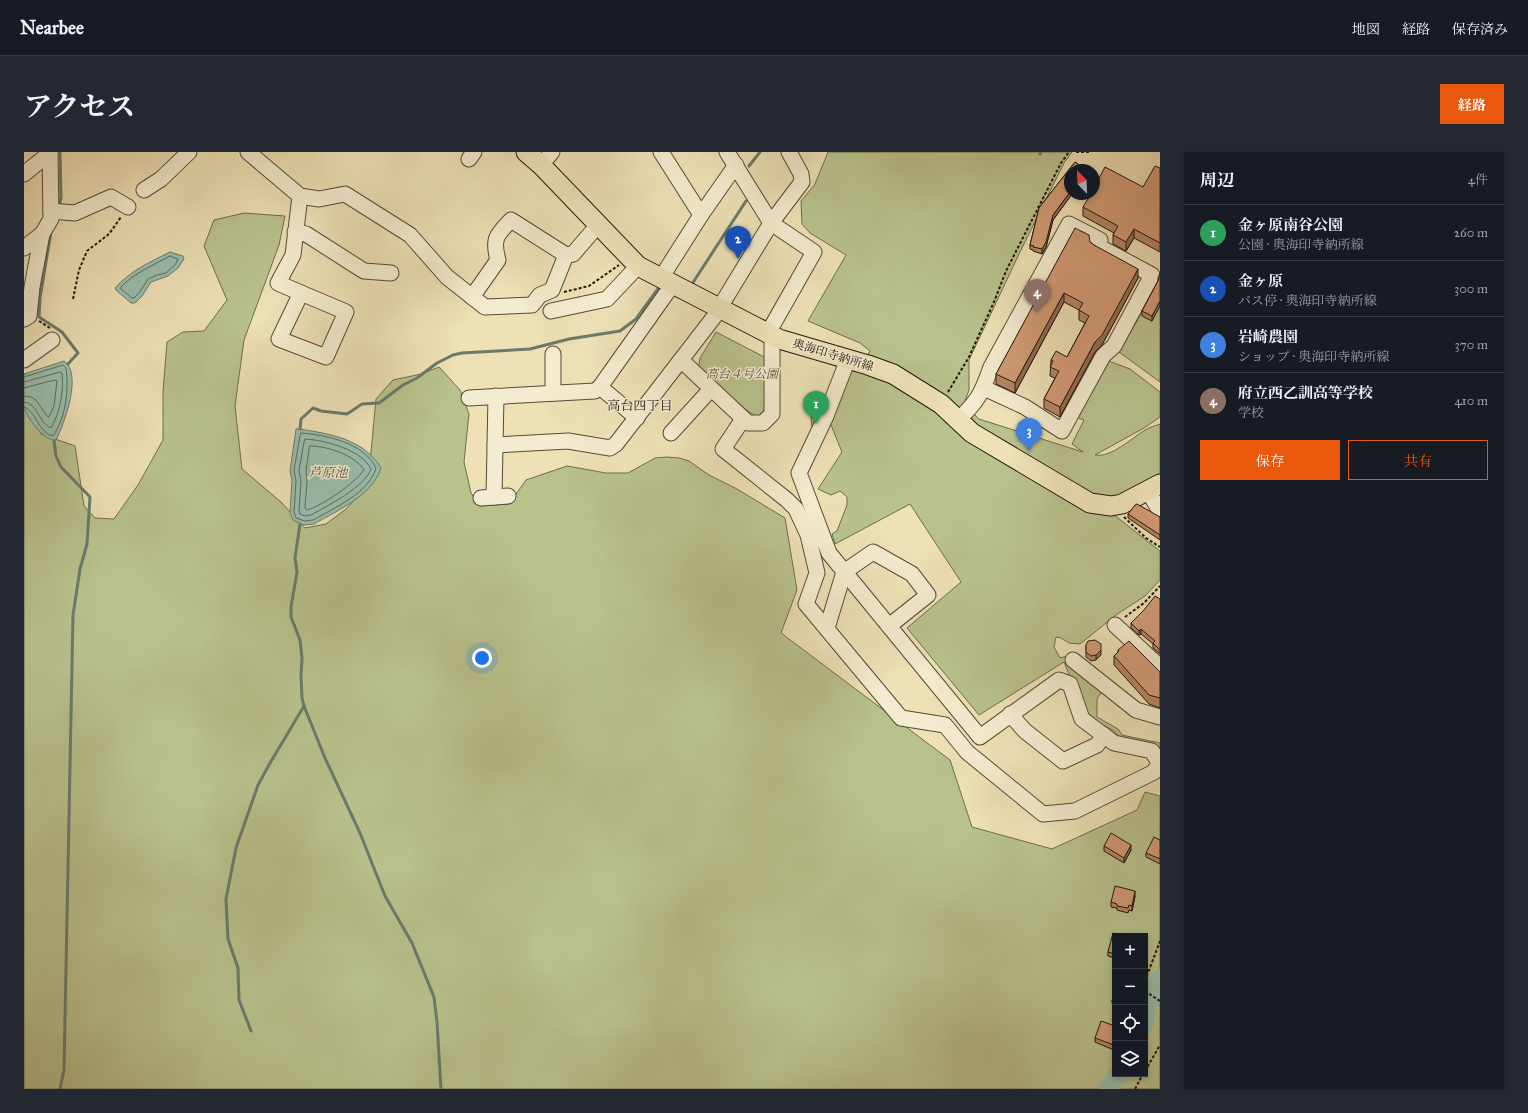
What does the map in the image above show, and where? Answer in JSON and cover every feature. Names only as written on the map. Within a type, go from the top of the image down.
[{"type":"main road","name":"奥海印寺納所線","points":[[526,152],[546,158],[598,225],[633,261],[667,281],[779,339],[868,365],[893,374],[941,404],[972,433],[1090,503],[1111,506],[1122,504],[1154,488]]},
{"type":"street","points":[[24,174],[50,152]]},
{"type":"street","points":[[27,317],[42,234],[51,219],[50,152]]},
{"type":"street","points":[[144,190],[161,179],[189,152]]},
{"type":"street","points":[[248,152],[300,196],[319,199],[345,194],[410,235],[447,277],[485,307],[532,304],[540,295],[552,290],[566,256]]},
{"type":"street","points":[[661,152],[701,215]]},
{"type":"street","points":[[681,360],[748,423],[763,423],[772,414],[770,334],[814,252],[771,223],[727,152]]},
{"type":"street","points":[[495,445],[568,441],[610,448],[616,444],[714,317],[771,223],[802,182],[801,174],[789,152]]},
{"type":"street","points":[[469,398],[595,391],[600,387],[667,281],[701,215],[736,165]]},
{"type":"street","points":[[300,196],[293,255],[278,283],[346,312],[326,357],[279,339],[301,293]]},
{"type":"street","points":[[51,211],[75,213],[111,198],[128,207]]},
{"type":"street","points":[[472,296],[498,260],[494,247],[498,234],[511,220],[566,256],[573,254],[598,225]]},
{"type":"street","points":[[958,420],[974,404],[984,388],[991,367],[1069,224],[1100,240],[1098,246],[1152,275],[1114,346],[1103,356],[1062,431],[1025,407],[984,388]]},
{"type":"street","points":[[296,232],[306,234],[364,271],[391,273]]},
{"type":"street","points":[[24,248],[42,234]]},
{"type":"street","points":[[551,311],[607,299],[633,261]]},
{"type":"street","points":[[24,360],[52,340]]},
{"type":"street","points":[[553,354],[553,393]]},
{"type":"street","points":[[743,419],[723,449],[787,500],[796,509],[808,535],[817,573],[806,604],[901,718],[945,725],[967,752],[1043,814],[1075,811],[1154,772],[1159,763],[1152,752],[1114,743],[1082,719],[1070,684],[1059,680],[980,737],[829,553],[799,473],[826,416],[848,359]]},
{"type":"street","points":[[600,387],[636,418]]},
{"type":"street","points":[[671,433],[711,389]]},
{"type":"street","points":[[494,497],[496,396]]},
{"type":"street","points":[[1154,488],[1158,508],[1160,509]]},
{"type":"street","points":[[827,628],[844,572],[873,552],[912,574],[928,595],[889,626]]},
{"type":"street","points":[[1115,624],[1160,667]]},
{"type":"street","points":[[1073,660],[1136,710],[1160,717]]},
{"type":"street","points":[[1010,714],[1025,731],[1063,760],[1097,745],[1104,735]]},
{"type":"path","points":[[941,404],[969,358],[994,302],[1006,270],[1061,163],[1069,152]]},
{"type":"path","points":[[1076,152],[1091,152]]},
{"type":"path","points":[[73,299],[79,270],[87,251],[109,234],[128,207]]},
{"type":"path","points":[[547,292],[553,294],[589,286],[633,261]]},
{"type":"path","points":[[27,317],[54,330],[52,340]]},
{"type":"path","points":[[1111,506],[1146,538],[1160,547]]},
{"type":"path","points":[[1115,624],[1144,603],[1160,586]]},
{"type":"path","points":[[1148,973],[1160,941]]},
{"type":"path","points":[[1148,992],[1160,1001]]},
{"type":"path","points":[[1148,1066],[1160,1045]]},
{"type":"path","points":[[1135,1089],[1141,1077]]},
{"type":"green space","points":[[828,152],[1072,152],[1064,163],[969,360],[969,390],[964,404],[979,419],[1083,452],[1072,444],[1084,420],[1075,417],[1106,360],[1130,369],[1160,392],[1160,417],[1144,428],[1095,455],[1101,455],[1114,451],[1145,430],[1160,424],[1160,476],[1104,507],[1160,551],[1160,580],[1145,596],[1116,615],[1080,644],[1069,643],[1056,637],[1054,647],[1060,658],[1072,655],[1102,691],[1097,699],[1097,717],[1118,729],[1122,735],[1160,743],[1160,749],[1120,738],[1114,731],[1086,716],[1064,662],[979,715],[907,628],[961,582],[910,504],[835,544],[832,534],[837,531],[847,505],[847,497],[840,491],[831,495],[818,489],[842,452],[829,420],[852,368],[858,370],[870,351],[860,343],[808,321],[846,255],[810,233],[802,224],[801,201],[815,184]]},
{"type":"green space","points":[[244,213],[285,216],[279,245],[244,340],[235,406],[242,469],[281,502],[305,528],[326,524],[346,509],[368,484],[376,399],[393,380],[421,374],[439,367],[460,390],[469,414],[464,462],[471,493],[480,506],[509,504],[526,480],[567,466],[606,473],[628,473],[655,458],[667,457],[689,461],[709,475],[737,489],[785,518],[797,590],[781,633],[950,760],[972,827],[1052,849],[1137,810],[1145,792],[1160,796],[1160,1089],[24,1089],[24,400],[31,407],[41,434],[75,446],[84,506],[95,518],[114,519],[138,485],[163,440],[163,392],[167,342],[183,332],[204,331],[227,300],[204,246],[214,220]]},
{"type":"green space","points":[[1160,281],[1160,382],[1119,352]]},
{"type":"green space","name":"高台４号公園","points":[[716,332],[768,359],[764,410],[758,417],[749,412],[698,370],[700,358]]},
{"type":"green space","points":[[810,408],[824,412],[813,437]]},
{"type":"water","points":[[170,252],[183,256],[184,259],[178,268],[168,276],[151,282],[142,296],[135,303],[131,303],[116,290],[115,288],[121,282],[134,272]]},
{"type":"water","points":[[64,361],[69,367],[72,377],[72,387],[63,423],[56,440],[51,440],[41,433],[31,421],[25,410],[24,374]]},
{"type":"water","name":"芦原池","points":[[296,429],[334,436],[356,444],[374,458],[381,468],[377,478],[362,494],[343,508],[314,524],[300,524],[293,520],[290,513],[292,480],[290,471]]},
{"type":"building","points":[[1155,166],[1160,168],[1160,243],[1134,229],[1126,242],[1113,235],[1118,226],[1083,207],[1087,200],[1100,200],[1100,177],[1105,167],[1143,187]]},
{"type":"building","points":[[1064,176],[1064,200],[1053,215],[1046,242],[1042,249],[1030,245],[1039,208]]},
{"type":"building","points":[[1075,228],[1089,235],[1090,242],[1094,245],[1138,269],[1102,335],[1095,342],[1060,407],[1044,399],[1059,371],[1050,367],[1053,361],[1051,360],[1056,351],[1067,357],[1089,316],[1079,310],[1083,303],[1064,293],[1015,383],[996,374]]},
{"type":"building","points":[[1160,273],[1160,301],[1152,316],[1142,311],[1159,279]]},
{"type":"building","points":[[1137,504],[1160,517],[1160,535],[1128,514]]},
{"type":"building","points":[[1155,596],[1160,599],[1160,650],[1153,643],[1155,641],[1141,629],[1139,631],[1131,623]]},
{"type":"building","points":[[1095,640],[1101,644],[1101,650],[1096,655],[1091,656],[1086,652],[1086,645],[1088,641]]},
{"type":"building","points":[[1129,641],[1160,672],[1160,698],[1149,695],[1114,656],[1119,651],[1118,650]]},
{"type":"building","points":[[1111,833],[1131,845],[1124,858],[1104,846]]},
{"type":"building","points":[[1154,837],[1160,840],[1160,859],[1146,853]]},
{"type":"building","points":[[1115,886],[1135,891],[1132,906],[1129,905],[1128,908],[1117,906],[1117,904],[1111,902]]},
{"type":"building","points":[[1112,937],[1112,953],[1108,952]]},
{"type":"building","points":[[1101,1021],[1112,1025],[1112,1044],[1095,1038]]},
{"type":"waterway","points":[[58,208],[61,198],[60,152]]},
{"type":"waterway","points":[[749,166],[760,152]]},
{"type":"waterway","points":[[694,285],[692,284],[746,201]]},
{"type":"waterway","points":[[51,232],[40,298],[39,317],[62,332],[78,353],[68,364]]},
{"type":"waterway","points":[[300,429],[301,419],[313,408],[321,411],[347,414],[362,404],[379,403],[403,385],[417,378],[437,363],[453,355],[462,353],[530,349],[569,339],[620,331],[636,319],[660,286]]},
{"type":"waterway","points":[[54,441],[56,456],[61,467],[90,497],[87,544],[80,569],[73,615],[64,1070],[60,1089]]},
{"type":"waterway","points":[[300,524],[295,558],[297,572],[291,607],[291,617],[300,640],[302,658],[302,698],[325,758],[360,833],[385,896],[412,943],[434,997],[441,1089]]},
{"type":"waterway","points":[[251,1031],[239,1000],[238,968],[228,939],[226,899],[236,848],[258,785],[304,706]]},
{"type":"waterway","points":[[1148,1006],[1149,1000],[1160,979]]},
{"type":"waterway","points":[[1108,1089],[1117,1077]]},
{"type":"place","name":"金ヶ原","points":[[738,259]]},
{"type":"place","name":"府立西乙訓高等学校","points":[[1037,312]]},
{"type":"place","name":"金ヶ原南谷公園","points":[[816,424]]},
{"type":"place","name":"岩崎農園","points":[[1029,451]]},
{"type":"district","name":"高台四丁目","points":[[640,406]]}]
